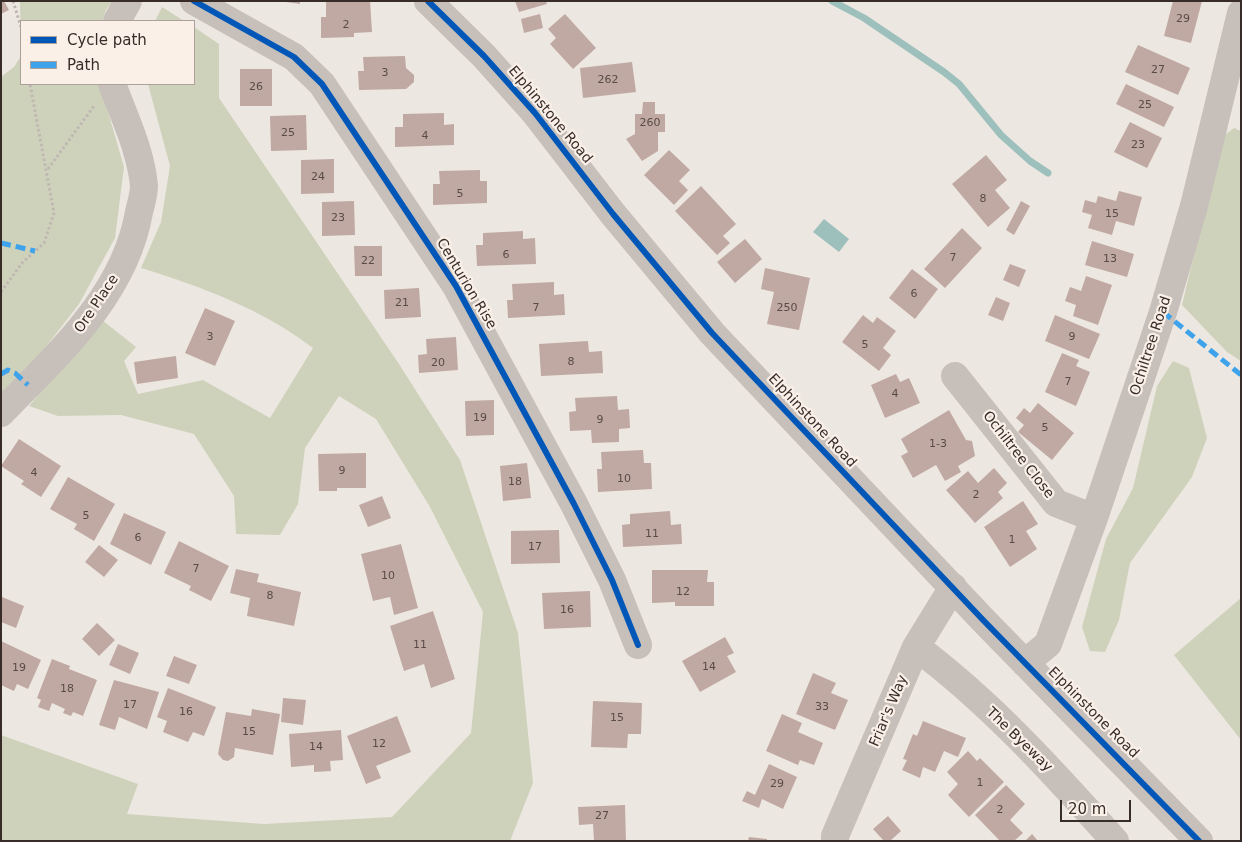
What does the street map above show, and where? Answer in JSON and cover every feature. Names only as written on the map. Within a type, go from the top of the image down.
[{"type":"street","points":[[118,20],[128,1]]},
{"type":"street","name":"Centurion Rise","points":[[194,1],[294,57],[322,84],[456,286],[578,512],[612,580],[638,645]]},
{"type":"street","name":"Elphinstone Road","points":[[428,1],[484,56],[535,113],[613,214],[712,333],[1025,663],[1199,841]]},
{"type":"street","name":"Ochiltree Road","points":[[1025,663],[1048,644],[1094,518],[1163,312],[1194,206],[1241,13]]},
{"type":"street","name":"Ore Place","points":[[1,413],[74,338],[113,283],[136,232],[144,186],[134,142],[105,92]]},
{"type":"street","name":"Ochiltree Close","points":[[955,376],[1056,503],[1094,518]]},
{"type":"street","name":"Friar's Way","points":[[835,841],[916,647],[953,587]]},
{"type":"street","name":"The Byeway","points":[[916,647],[946,668],[1046,764],[1115,841]]},
{"type":"path","points":[[13,1],[20,25]]},
{"type":"path","points":[[1,292],[22,263],[44,243],[54,213],[30,85]]},
{"type":"path","points":[[47,170],[105,92]]},
{"type":"green space","points":[[20,1],[112,1],[102,20],[20,20]]},
{"type":"green space","points":[[162,7],[182,20],[156,20]]},
{"type":"green space","points":[[195,28],[219,44],[219,98],[399,364],[460,460],[518,633],[533,783],[510,841],[1,841],[1,735],[138,784],[127,814],[264,824],[392,817],[471,733],[483,612],[430,507],[376,419],[339,396],[305,448],[298,504],[280,535],[236,534],[234,496],[194,434],[121,415],[58,416],[29,406],[102,320],[136,347],[124,361],[138,394],[203,380],[270,418],[313,348],[273,322],[231,300],[141,268],[161,222],[170,166],[148,85],[195,85]]},
{"type":"green space","points":[[20,58],[20,85],[100,85],[124,167],[115,238],[79,304],[35,361],[1,395],[1,77],[14,67]]},
{"type":"green space","points":[[1234,128],[1241,131],[1241,361],[1227,352],[1182,305],[1222,137]]},
{"type":"green space","points":[[1173,361],[1189,368],[1207,438],[1192,477],[1130,563],[1119,620],[1105,652],[1090,651],[1082,627],[1106,539],[1133,488],[1157,386]]},
{"type":"green space","points":[[1241,598],[1241,740],[1174,655]]},
{"type":"water","points":[[824,219],[849,239],[839,252],[813,232]]},
{"type":"building","points":[[1,1],[4,1],[9,10],[1,14]]},
{"type":"building","points":[[279,1],[300,1],[300,4]]},
{"type":"building","points":[[370,1],[372,32],[354,33],[354,37],[321,38],[321,17],[326,17],[326,2]]},
{"type":"building","points":[[515,1],[546,1],[547,4],[519,12]]},
{"type":"building","points":[[1173,1],[1202,1],[1191,43],[1164,36]]},
{"type":"building","points":[[540,14],[543,28],[524,33],[521,19]]},
{"type":"building","points":[[565,14],[596,48],[573,69],[550,44],[556,38],[548,29]]},
{"type":"building","points":[[1138,45],[1190,68],[1178,95],[1125,72]]},
{"type":"building","points":[[405,56],[406,68],[414,75],[414,82],[406,89],[359,90],[358,71],[364,71],[363,57]]},
{"type":"building","points":[[632,62],[636,92],[583,98],[580,68]]},
{"type":"building","points":[[240,69],[272,69],[272,106],[240,106]]},
{"type":"building","points":[[1126,84],[1174,107],[1164,127],[1116,104]]},
{"type":"building","points":[[643,102],[655,102],[655,114],[665,114],[665,132],[658,132],[658,151],[642,161],[626,139],[635,134],[635,114],[642,114]]},
{"type":"building","points":[[444,113],[444,125],[454,124],[454,145],[395,147],[395,127],[403,127],[403,114]]},
{"type":"building","points":[[306,115],[307,150],[271,151],[270,116]]},
{"type":"building","points":[[1130,122],[1162,138],[1147,168],[1114,152]]},
{"type":"building","points":[[669,150],[690,170],[679,181],[688,190],[674,205],[644,175]]},
{"type":"building","points":[[986,155],[1007,180],[995,190],[1010,208],[988,227],[952,184]]},
{"type":"building","points":[[334,159],[334,193],[301,194],[301,160]]},
{"type":"building","points":[[480,170],[480,181],[487,181],[487,203],[433,205],[433,184],[440,184],[439,171]]},
{"type":"building","points":[[701,186],[736,224],[723,236],[730,243],[717,255],[675,211]]},
{"type":"building","points":[[1119,191],[1142,197],[1134,226],[1116,221],[1112,235],[1088,228],[1092,215],[1082,212],[1085,200],[1096,203],[1098,196],[1116,201]]},
{"type":"building","points":[[354,201],[355,235],[322,236],[322,202]]},
{"type":"building","points":[[1021,201],[1030,206],[1014,235],[1006,230]]},
{"type":"building","points":[[962,228],[982,248],[945,288],[924,269]]},
{"type":"building","points":[[523,231],[523,239],[535,238],[536,264],[477,266],[476,245],[483,245],[483,233]]},
{"type":"building","points":[[745,239],[762,259],[735,283],[717,262]]},
{"type":"building","points":[[1092,241],[1134,254],[1127,277],[1085,265]]},
{"type":"building","points":[[354,246],[382,246],[382,276],[355,276]]},
{"type":"building","points":[[1010,264],[1026,270],[1019,287],[1003,280]]},
{"type":"building","points":[[765,268],[810,278],[799,330],[767,324],[774,292],[761,289]]},
{"type":"building","points":[[912,269],[938,289],[915,319],[889,298]]},
{"type":"building","points":[[1086,276],[1112,285],[1098,325],[1073,316],[1076,305],[1065,301],[1070,287],[1081,291]]},
{"type":"building","points":[[554,282],[554,295],[564,294],[565,315],[508,318],[507,300],[513,300],[512,284]]},
{"type":"building","points":[[419,288],[421,317],[385,319],[384,290]]},
{"type":"building","points":[[996,297],[1010,303],[1003,321],[988,315]]},
{"type":"building","points":[[205,308],[235,321],[215,366],[185,353]]},
{"type":"building","points":[[863,315],[873,323],[877,317],[896,331],[883,348],[891,355],[879,371],[842,342]]},
{"type":"building","points":[[1055,315],[1100,334],[1089,359],[1045,341]]},
{"type":"building","points":[[456,337],[458,370],[419,373],[418,355],[427,354],[426,339]]},
{"type":"building","points":[[588,341],[589,352],[602,351],[603,373],[541,376],[539,344]]},
{"type":"building","points":[[1062,353],[1079,360],[1076,366],[1090,372],[1076,406],[1045,392]]},
{"type":"building","points":[[176,356],[178,378],[137,384],[134,362]]},
{"type":"building","points":[[896,374],[900,382],[909,378],[920,403],[885,418],[871,385]]},
{"type":"building","points":[[617,396],[618,410],[629,409],[630,428],[619,429],[619,442],[592,443],[591,430],[570,431],[569,412],[576,411],[575,398]]},
{"type":"building","points":[[494,400],[494,435],[466,436],[465,401]]},
{"type":"building","points":[[1038,403],[1074,433],[1052,460],[1018,432],[1024,425],[1016,418],[1024,408],[1030,413]]},
{"type":"building","points":[[949,410],[966,440],[972,441],[975,456],[958,466],[961,472],[945,481],[936,465],[913,478],[901,456],[908,452],[901,439]]},
{"type":"building","points":[[19,439],[61,466],[41,497],[21,484],[24,481],[1,466]]},
{"type":"building","points":[[643,450],[644,463],[651,463],[652,489],[598,492],[597,469],[602,469],[601,452]]},
{"type":"building","points":[[366,453],[366,488],[337,488],[337,491],[319,491],[318,454]]},
{"type":"building","points":[[527,463],[531,498],[503,501],[500,466]]},
{"type":"building","points":[[994,468],[1007,483],[998,492],[1003,498],[975,523],[946,490],[968,471],[978,483]]},
{"type":"building","points":[[68,477],[115,504],[94,541],[74,529],[77,524],[50,509]]},
{"type":"building","points":[[382,496],[391,518],[368,527],[359,505]]},
{"type":"building","points":[[1023,501],[1038,524],[1026,531],[1037,549],[1010,567],[984,527]]},
{"type":"building","points":[[670,511],[671,525],[681,524],[682,544],[623,547],[622,525],[630,524],[630,514]]},
{"type":"building","points":[[124,513],[166,532],[151,565],[110,544]]},
{"type":"building","points":[[559,530],[560,563],[511,564],[511,531]]},
{"type":"building","points":[[179,541],[229,566],[211,601],[189,590],[191,586],[164,573]]},
{"type":"building","points":[[401,544],[418,608],[394,615],[390,597],[373,601],[361,554]]},
{"type":"building","points":[[99,545],[118,560],[104,577],[85,562]]},
{"type":"building","points":[[236,569],[259,574],[257,582],[301,592],[294,626],[247,616],[250,598],[230,593]]},
{"type":"building","points":[[652,570],[708,570],[707,582],[714,582],[714,606],[675,606],[675,602],[652,603]]},
{"type":"building","points":[[590,591],[591,627],[544,629],[542,593]]},
{"type":"building","points":[[2,597],[24,606],[16,628],[1,622]]},
{"type":"building","points":[[433,611],[455,679],[431,688],[424,664],[404,671],[390,626]]},
{"type":"building","points":[[97,623],[115,640],[99,656],[82,639]]},
{"type":"building","points":[[725,637],[734,653],[727,656],[736,672],[700,692],[682,661]]},
{"type":"building","points":[[1,641],[41,660],[28,689],[17,684],[14,691],[1,685]]},
{"type":"building","points":[[118,644],[139,653],[130,674],[109,665]]},
{"type":"building","points":[[174,656],[197,665],[189,684],[166,676]]},
{"type":"building","points":[[52,659],[70,666],[69,669],[97,680],[83,716],[73,712],[71,716],[63,713],[65,709],[52,703],[49,711],[38,707],[41,700],[37,698]]},
{"type":"building","points":[[813,673],[836,683],[831,693],[848,700],[835,730],[796,714]]},
{"type":"building","points":[[114,680],[159,692],[147,729],[119,717],[115,730],[99,725]]},
{"type":"building","points":[[168,688],[216,707],[204,736],[193,732],[188,742],[163,732],[167,721],[157,717]]},
{"type":"building","points":[[283,698],[306,700],[303,725],[281,722]]},
{"type":"building","points":[[593,701],[642,703],[641,734],[628,734],[627,748],[591,747]]},
{"type":"building","points":[[252,709],[280,714],[273,755],[235,748],[234,757],[228,761],[223,760],[218,754],[226,712],[251,716]]},
{"type":"building","points":[[782,714],[802,723],[798,732],[823,743],[814,765],[800,760],[798,765],[766,751]]},
{"type":"building","points":[[397,716],[411,752],[376,766],[381,778],[366,784],[347,736]]},
{"type":"building","points":[[923,721],[966,738],[958,757],[944,751],[935,772],[923,767],[920,778],[902,770],[907,760],[903,759],[913,734],[917,736]]},
{"type":"building","points":[[341,730],[343,760],[330,761],[331,771],[314,772],[314,765],[291,767],[289,734]]},
{"type":"building","points":[[968,751],[977,761],[980,758],[1004,782],[969,817],[948,795],[958,784],[947,772]]},
{"type":"building","points":[[769,764],[797,777],[783,809],[762,799],[759,808],[742,801],[747,791],[755,795]]},
{"type":"building","points":[[1006,785],[1025,804],[1010,820],[1023,833],[1014,841],[1000,841],[975,815]]},
{"type":"building","points":[[625,805],[626,841],[594,841],[593,824],[579,825],[578,807]]},
{"type":"building","points":[[888,816],[901,831],[890,841],[884,841],[873,829]]},
{"type":"building","points":[[1032,834],[1038,841],[1025,841]]},
{"type":"building","points":[[749,837],[767,839],[767,841],[748,841]]},
{"type":"waterway","points":[[832,1],[864,18],[944,72],[959,84],[1001,135],[1030,161],[1048,173]]},
{"type":"marked path","points":[[1,243],[35,251]]},
{"type":"marked path","points":[[1163,312],[1241,375]]},
{"type":"marked path","points":[[1,374],[8,370],[15,373],[28,385]]},
{"type":"cycle path","points":[[194,1],[294,57],[322,84],[456,286],[574,504],[612,580],[638,645]]},
{"type":"cycle path","points":[[428,1],[484,56],[535,113],[613,214],[712,333],[984,621],[1199,841]]}]
